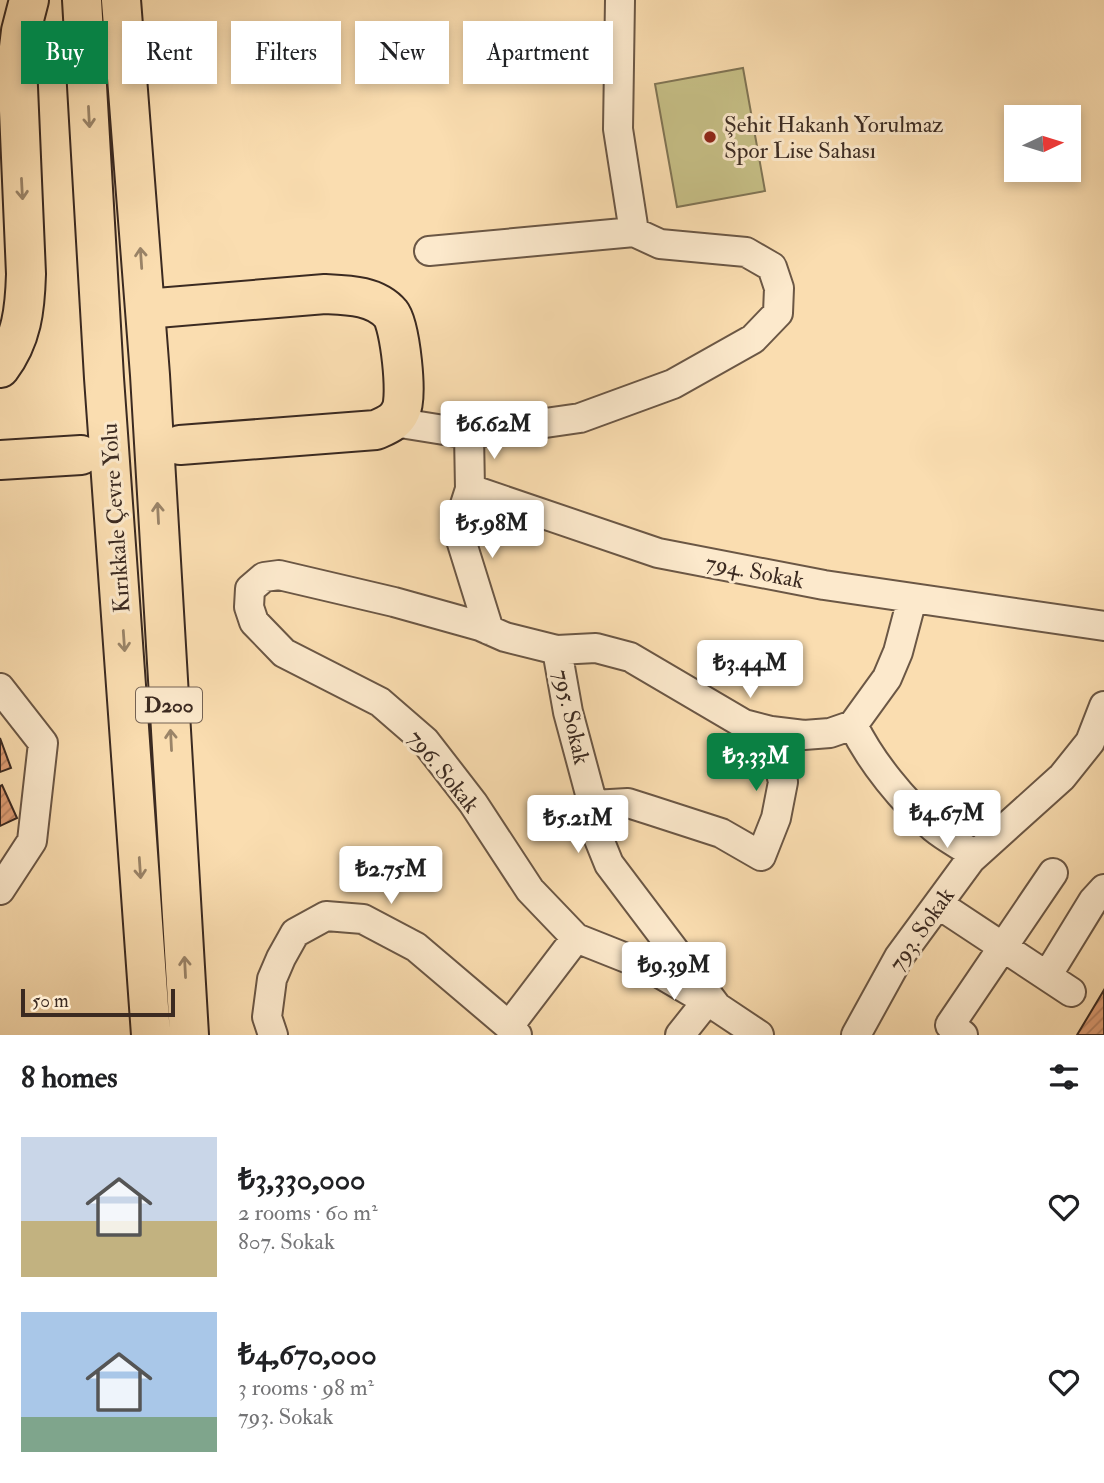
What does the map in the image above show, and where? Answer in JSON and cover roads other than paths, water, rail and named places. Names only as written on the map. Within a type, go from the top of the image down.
[{"type":"highway","points":[[0,368],[22,328],[25,302],[17,64],[21,31],[29,0]]},
{"type":"highway","name":"Kırıkkale Çevre Yolu","points":[[82,0],[105,391],[151,1035]]},
{"type":"highway","name":"Kırıkkale Çevre Yolu","points":[[121,0],[145,309],[189,1035]]},
{"type":"highway","points":[[145,309],[325,293],[376,301],[393,315],[399,339],[403,408],[394,422],[376,430],[180,445]]},
{"type":"highway","points":[[3,457],[81,455]]},
{"type":"street","points":[[620,0],[618,129],[634,232]]},
{"type":"street","points":[[394,422],[469,434],[580,418],[673,384],[753,339],[778,313],[779,288],[772,267],[746,252],[660,244],[634,232],[429,251]]},
{"type":"street","points":[[469,434],[470,489],[461,517],[461,540],[489,630]]},
{"type":"street","name":"794. Sokak","points":[[470,489],[657,553],[912,599],[1104,626]]},
{"type":"street","name":"795. Sokak","points":[[284,653],[254,622],[250,607],[250,589],[264,578],[279,575],[394,601],[505,637],[557,650],[568,712],[593,805],[594,827],[609,864],[712,1004],[760,1035]]},
{"type":"street","points":[[557,650],[596,648],[630,657],[744,724],[771,732],[804,735],[830,733],[853,725],[887,678],[898,652],[912,599]]},
{"type":"street","name":"796. Sokak","points":[[284,653],[380,702],[425,741],[473,803],[530,890],[576,938],[649,967],[712,1004]]},
{"type":"street","points":[[0,688],[43,743],[32,841],[0,890]]},
{"type":"street","name":"793. Sokak","points":[[856,1035],[899,957],[937,904],[975,855],[1062,777],[1090,742],[1104,706]]},
{"type":"street","points":[[853,725],[865,750],[915,808],[935,829],[975,855]]},
{"type":"street","points":[[593,805],[628,803],[721,833],[761,856],[776,818],[783,782],[771,732]]},
{"type":"street","points":[[963,1035],[950,1025],[1053,873]]},
{"type":"street","points":[[1047,976],[1093,901],[1104,889]]},
{"type":"street","points":[[937,904],[1071,992]]},
{"type":"street","points":[[273,1035],[267,1017],[272,979],[281,958],[295,933],[326,916],[363,919],[416,947],[513,1030],[576,938]]},
{"type":"street","points":[[680,1035],[712,1004]]},
{"type":"place","name":"Şehit Hakanh Yorulmaz Spor Lise Sahası","points":[[710,137]]}]
